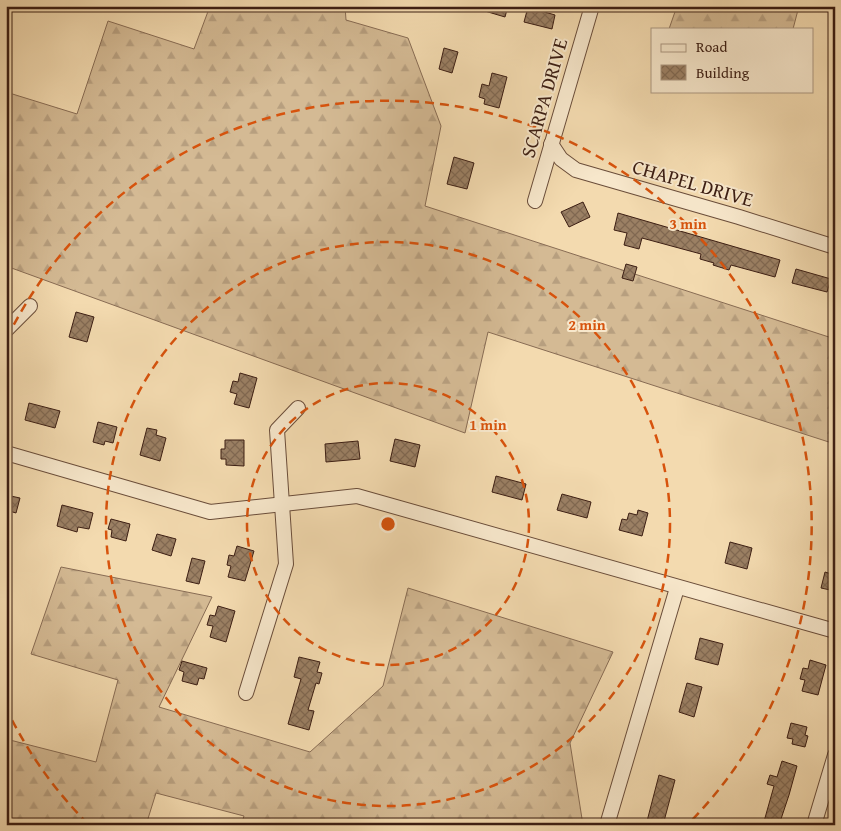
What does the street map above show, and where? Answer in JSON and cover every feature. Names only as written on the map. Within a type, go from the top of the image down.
[{"type":"street","name":"SCARPA DRIVE","points":[[535,201],[592,6]]},
{"type":"street","name":"CHAPEL DRIVE","points":[[551,144],[561,159],[576,170],[740,217],[835,247]]},
{"type":"street","points":[[6,330],[30,306]]},
{"type":"street","points":[[246,693],[286,564],[277,430],[298,408]]},
{"type":"street","points":[[6,454],[210,512],[357,496],[677,588],[835,631]]},
{"type":"street","points":[[607,825],[677,588]]},
{"type":"street","points":[[814,825],[835,755]]},
{"type":"green space","points":[[210,6],[345,6],[346,20],[408,38],[441,126],[425,206],[835,339],[835,444],[488,332],[465,433],[6,266],[6,92],[77,114],[108,21],[194,49]]},
{"type":"green space","points":[[677,6],[799,6],[793,28],[669,28]]},
{"type":"green space","points":[[61,567],[212,597],[159,707],[310,752],[383,686],[408,588],[613,652],[570,743],[583,825],[241,825],[244,816],[156,793],[146,825],[6,825],[6,739],[96,762],[118,680],[31,654]]},
{"type":"building","points":[[478,6],[508,6],[505,17],[478,9]]},
{"type":"building","points":[[528,7],[555,15],[552,29],[524,22]]},
{"type":"building","points":[[444,48],[458,52],[452,73],[439,69]]},
{"type":"building","points":[[492,73],[507,77],[499,108],[484,104],[485,99],[479,97],[482,84],[489,86]]},
{"type":"building","points":[[454,157],[474,163],[467,189],[447,184]]},
{"type":"building","points":[[583,202],[590,217],[569,227],[561,212]]},
{"type":"building","points":[[618,213],[780,260],[775,277],[731,265],[729,270],[700,259],[701,254],[642,238],[639,249],[624,245],[627,233],[614,230]]},
{"type":"building","points":[[626,264],[637,267],[633,281],[622,278]]},
{"type":"building","points":[[796,269],[831,279],[827,292],[792,283]]},
{"type":"building","points":[[76,312],[94,317],[87,342],[69,337]]},
{"type":"building","points":[[240,373],[257,378],[249,408],[234,404],[237,394],[230,392],[233,381],[238,382]]},
{"type":"building","points":[[29,403],[60,411],[55,428],[25,420]]},
{"type":"building","points":[[98,422],[117,427],[113,443],[105,441],[104,445],[93,442]]},
{"type":"building","points":[[147,428],[157,430],[156,435],[166,438],[160,461],[140,455]]},
{"type":"building","points":[[395,439],[420,445],[415,467],[390,461]]},
{"type":"building","points":[[225,440],[244,440],[244,466],[226,465],[226,459],[221,459],[221,449],[225,449]]},
{"type":"building","points":[[358,441],[360,459],[326,462],[325,444]]},
{"type":"building","points":[[496,476],[526,484],[522,500],[492,492]]},
{"type":"building","points":[[562,494],[591,502],[587,518],[557,510]]},
{"type":"building","points":[[6,495],[20,498],[16,513],[6,510]]},
{"type":"building","points":[[62,505],[93,513],[89,529],[78,527],[77,532],[57,526]]},
{"type":"building","points":[[638,510],[648,513],[642,536],[619,530],[622,519],[627,520],[629,513],[637,515]]},
{"type":"building","points":[[111,519],[130,524],[126,541],[111,537],[112,530],[108,529]]},
{"type":"building","points":[[157,534],[176,539],[171,556],[152,550]]},
{"type":"building","points":[[730,542],[752,548],[747,569],[725,563]]},
{"type":"building","points":[[237,546],[254,551],[245,581],[228,577],[231,566],[227,565],[229,555],[234,556]]},
{"type":"building","points":[[192,558],[205,561],[199,584],[186,581]]},
{"type":"building","points":[[825,572],[835,575],[835,591],[821,588]]},
{"type":"building","points":[[218,606],[235,611],[226,642],[210,637],[213,626],[207,625],[210,615],[215,616]]},
{"type":"building","points":[[700,638],[723,644],[718,665],[695,659]]},
{"type":"building","points":[[299,657],[320,662],[317,672],[322,673],[319,684],[316,683],[308,710],[314,711],[309,730],[288,724],[301,679],[294,677]]},
{"type":"building","points":[[810,660],[826,665],[818,695],[802,691],[805,680],[800,679],[803,668],[808,669]]},
{"type":"building","points":[[182,661],[207,668],[204,679],[199,678],[197,685],[182,681],[184,672],[179,670]]},
{"type":"building","points":[[687,683],[702,687],[694,717],[679,712]]},
{"type":"building","points":[[791,723],[807,727],[805,735],[808,736],[805,747],[792,744],[793,739],[787,738]]},
{"type":"building","points":[[782,761],[797,766],[789,795],[779,825],[763,825],[774,786],[767,784],[770,775],[777,777]]},
{"type":"building","points":[[659,775],[675,780],[663,825],[646,825]]}]
